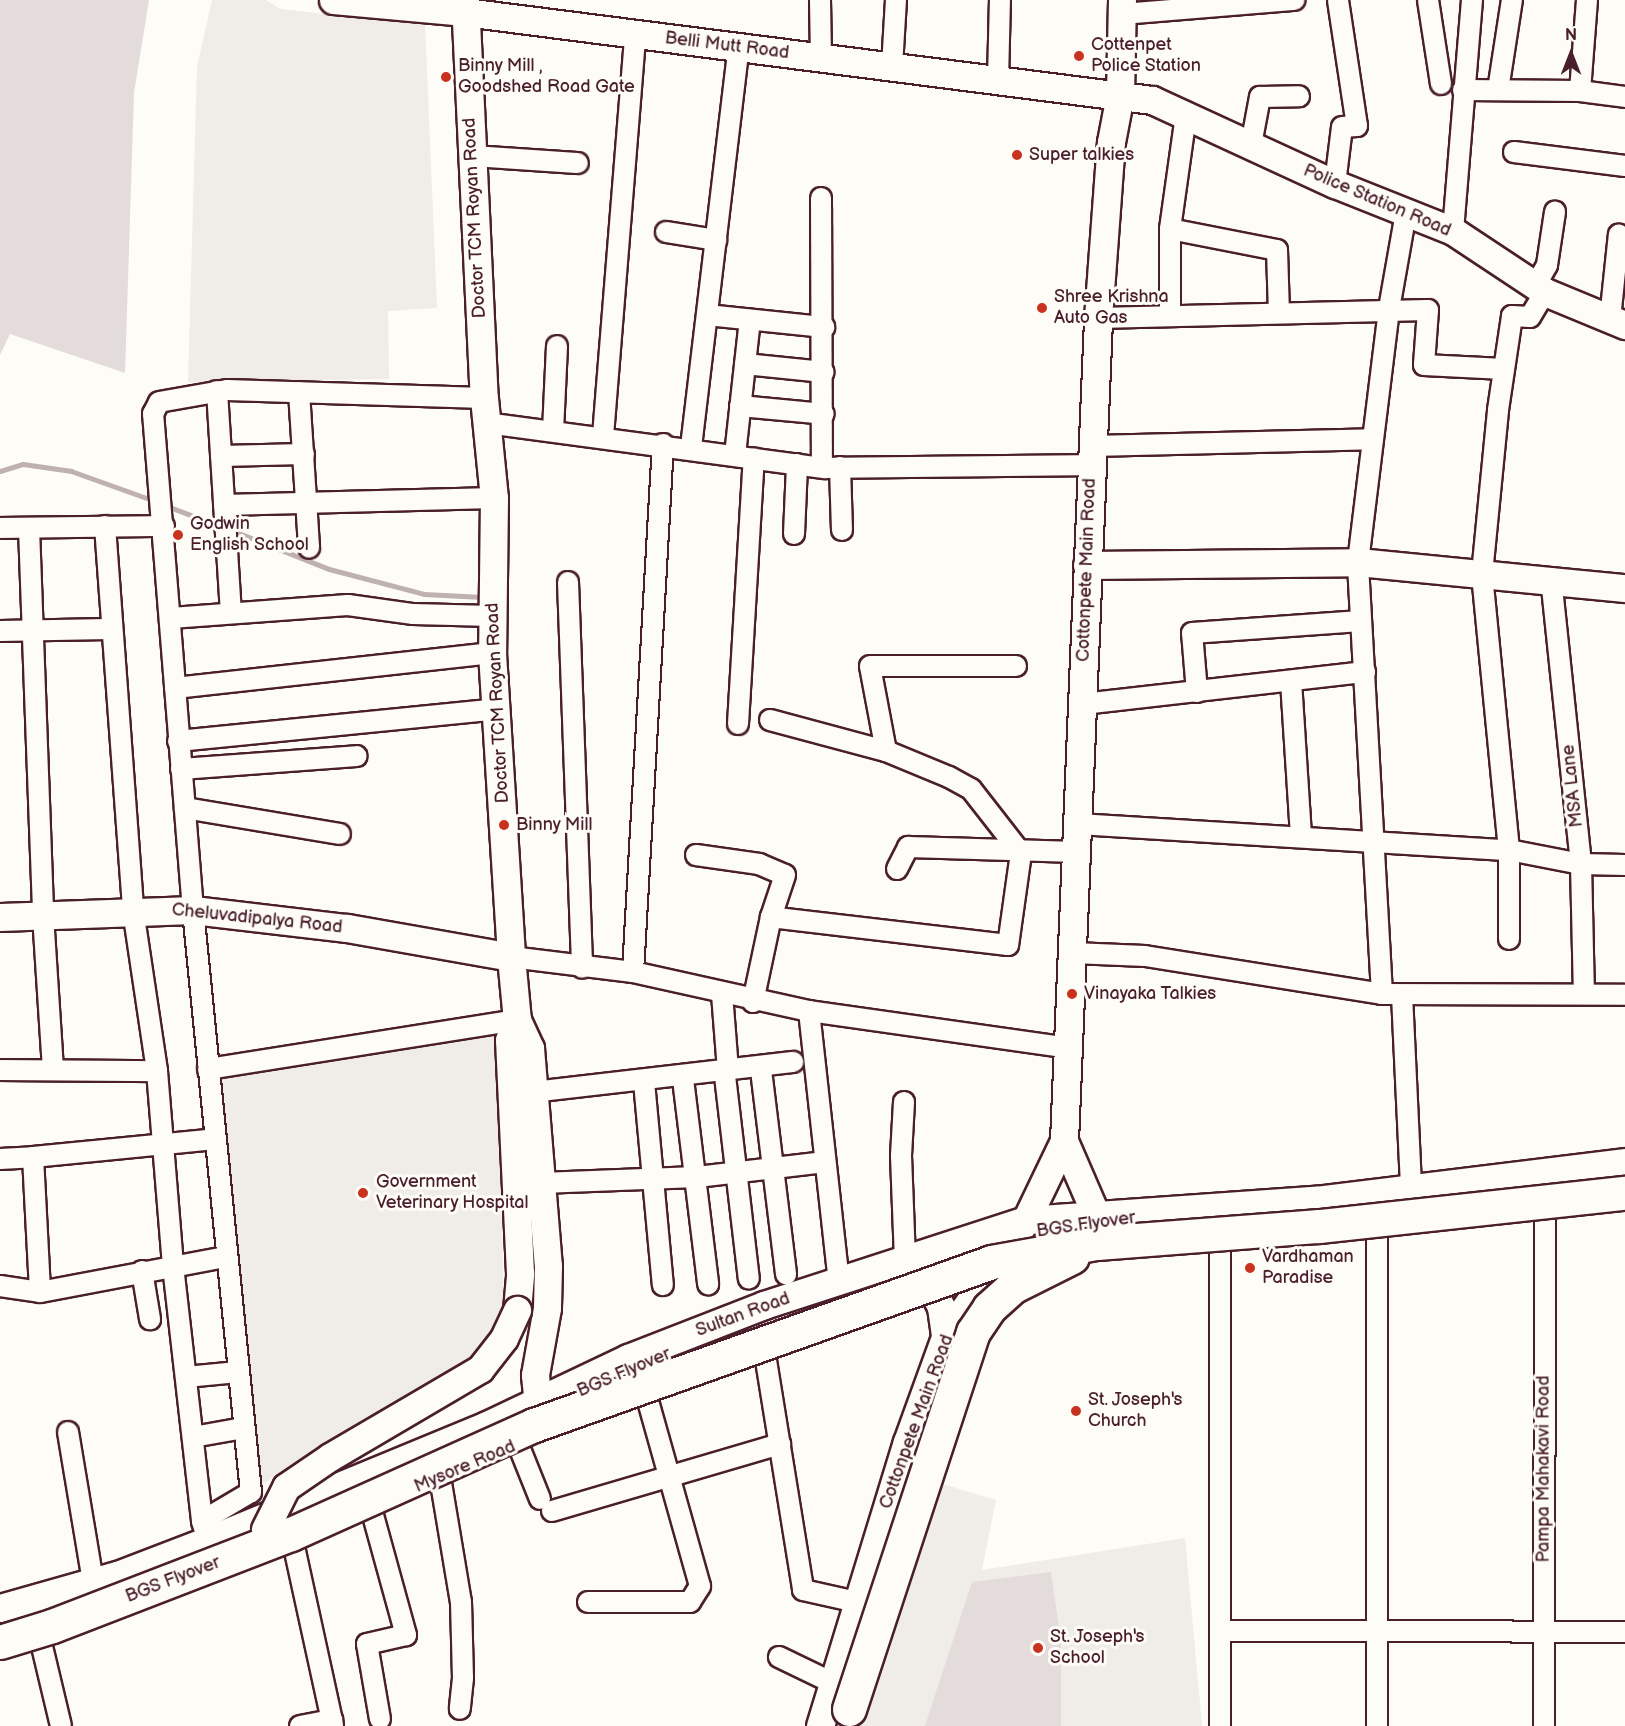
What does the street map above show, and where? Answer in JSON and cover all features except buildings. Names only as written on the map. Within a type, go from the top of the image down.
[{"type":"highway","name":"BGS Flyover","points":[[279,1536],[680,1349],[988,1242],[1096,1221],[1315,1205],[1625,1173]]},
{"type":"highway","name":"BGS Flyover","points":[[0,1642],[187,1575],[291,1534],[534,1425],[991,1262],[1096,1229],[1319,1226],[1625,1193]]},
{"type":"highway","points":[[849,1708],[973,1332],[988,1308],[1012,1287],[1096,1229]]},
{"type":"main road","name":"Belli Mutt Road","points":[[333,0],[465,6],[635,34],[1120,95]]},
{"type":"main road","name":"Doctor TCM Royan Road","points":[[465,6],[485,410],[494,498],[492,653],[511,957],[518,1020],[529,1042],[542,1183],[548,1292],[535,1375],[535,1402],[544,1434]]},
{"type":"main road","name":"Cottonpete Main Road","points":[[820,1726],[856,1602],[945,1336],[995,1268],[1026,1220],[1064,1141],[1098,318],[1111,142],[1120,95],[1122,7]]},
{"type":"main road","name":"Police Station Road","points":[[1120,95],[1152,100],[1335,184],[1453,231],[1540,289],[1617,322]]},
{"type":"main road","points":[[1087,565],[1358,562],[1551,578],[1625,588]]},
{"type":"main road","name":"Cheluvadipalya Road","points":[[0,917],[133,910],[194,910],[347,928],[511,957]]},
{"type":"main road","points":[[279,1536],[286,1487],[330,1457],[480,1369],[504,1338],[517,1310],[520,1274],[509,1040],[518,1020]]},
{"type":"main road","name":"Cottonpete Main Road","points":[[1064,1141],[1096,1229]]},
{"type":"main road","name":"Sultan Road","points":[[205,1530],[303,1501],[535,1402],[637,1354],[764,1305],[1026,1220],[1096,1229],[1625,1162]]},
{"type":"main road","name":"Mysore Road","points":[[0,1651],[40,1638],[279,1536],[371,1508],[518,1444],[764,1347],[995,1268],[1109,1248],[1377,1228],[1625,1204]]},
{"type":"main road","points":[[911,1257],[933,1289],[941,1307],[945,1336]]},
{"type":"main road","points":[[0,1608],[93,1582],[205,1530]]},
{"type":"street","points":[[820,0],[821,58]]},
{"type":"street","points":[[892,67],[896,0]]},
{"type":"street","points":[[998,80],[1000,0]]},
{"type":"street","points":[[1122,7],[1294,0]]},
{"type":"street","points":[[1335,184],[1342,127],[1357,126],[1338,0]]},
{"type":"street","points":[[1428,0],[1441,84]]},
{"type":"street","points":[[1453,231],[1472,0]]},
{"type":"street","points":[[1498,90],[1512,0]]},
{"type":"street","points":[[1580,91],[1587,0]]},
{"type":"street","points":[[603,436],[635,34]]},
{"type":"street","points":[[691,447],[739,47]]},
{"type":"street","points":[[1463,90],[1580,91],[1625,97]]},
{"type":"street","points":[[1251,145],[1260,98],[1299,96]]},
{"type":"street","points":[[1170,315],[1170,229],[1186,115]]},
{"type":"street","points":[[1514,152],[1625,166]]},
{"type":"street","points":[[472,156],[578,163]]},
{"type":"street","points":[[821,198],[824,414],[842,530]]},
{"type":"street","points":[[1509,939],[1509,850],[1482,574],[1504,369],[1512,316],[1530,317],[1547,266],[1555,212]]},
{"type":"street","points":[[1382,994],[1376,840],[1358,562],[1389,309],[1406,213]]},
{"type":"street","points":[[1170,229],[1277,250],[1279,312]]},
{"type":"street","points":[[666,232],[716,240]]},
{"type":"street","points":[[1617,322],[1619,234]]},
{"type":"street","points":[[1098,318],[1389,309],[1428,310],[1424,364],[1504,369]]},
{"type":"street","points":[[707,315],[824,327]]},
{"type":"street","points":[[738,724],[744,457],[740,406],[750,320]]},
{"type":"street","points":[[553,431],[557,346]]},
{"type":"street","points":[[745,364],[824,372]]},
{"type":"street","points":[[205,1530],[251,1492],[225,1257],[178,741],[163,513],[153,414],[159,402],[217,391],[299,392],[485,410],[553,431],[691,447],[744,457],[831,467],[1373,439]]},
{"type":"street","points":[[217,391],[231,613]]},
{"type":"street","points":[[299,392],[308,502],[309,548]]},
{"type":"street","points":[[740,406],[824,414]]},
{"type":"street","points":[[633,972],[663,444]]},
{"type":"street","points":[[221,456],[304,454]]},
{"type":"street","points":[[794,534],[797,464]]},
{"type":"street","points":[[225,520],[308,502],[494,498]]},
{"type":"street","points":[[0,528],[105,526],[163,513]]},
{"type":"street","points":[[105,526],[110,629],[133,910],[157,1071],[173,1266],[205,1530]]},
{"type":"street","points":[[29,528],[43,915],[53,1070]]},
{"type":"street","name":"MSA Lane","points":[[1551,578],[1581,864],[1584,994]]},
{"type":"street","points":[[568,582],[582,969]]},
{"type":"street","points":[[171,618],[348,605],[413,614],[492,616]]},
{"type":"street","points":[[1197,692],[1192,633],[1361,621]]},
{"type":"street","points":[[0,631],[110,629]]},
{"type":"street","points":[[175,688],[492,653]]},
{"type":"street","points":[[886,751],[870,666],[1016,666]]},
{"type":"street","points":[[1083,704],[1365,672]]},
{"type":"street","points":[[1291,681],[1302,836]]},
{"type":"street","points":[[178,741],[496,709]]},
{"type":"street","points":[[770,720],[886,751],[920,763],[971,789],[1021,853],[1008,945],[771,917]]},
{"type":"street","points":[[181,769],[357,756]]},
{"type":"street","points":[[185,808],[340,834]]},
{"type":"street","points":[[1078,824],[1376,840],[1509,850],[1581,864],[1625,865]]},
{"type":"street","points":[[897,869],[908,847],[1021,853],[1077,852]]},
{"type":"street","points":[[696,855],[759,864],[785,876],[771,917],[753,1002]]},
{"type":"street","points":[[1073,952],[1144,956],[1382,994],[1625,995]]},
{"type":"street","points":[[511,957],[582,969],[633,972],[753,1002],[1069,1048]]},
{"type":"street","points":[[722,994],[727,1073],[748,1279]]},
{"type":"street","points":[[1402,995],[1411,1188]]},
{"type":"street","points":[[809,1011],[839,1282]]},
{"type":"street","points":[[208,1068],[518,1020]]},
{"type":"street","points":[[533,1092],[727,1073],[793,1062]]},
{"type":"street","points":[[0,1070],[157,1071]]},
{"type":"street","points":[[761,1070],[776,1169],[786,1274]]},
{"type":"street","points":[[683,1079],[697,1178],[708,1284]]},
{"type":"street","points":[[644,1082],[663,1285]]},
{"type":"street","points":[[904,1102],[901,1156],[911,1257]]},
{"type":"street","points":[[0,1159],[215,1138]]},
{"type":"street","points":[[33,1157],[40,1292]]},
{"type":"street","points":[[542,1183],[697,1178],[825,1162]]},
{"type":"street","name":"Pampa Mahakavi Road","points":[[1544,1726],[1545,1212]]},
{"type":"street","points":[[1377,1228],[1377,1726]]},
{"type":"street","points":[[1220,1240],[1220,1726]]},
{"type":"street","points":[[0,1286],[40,1292],[225,1257]]},
{"type":"street","points":[[142,1271],[150,1319]]},
{"type":"street","points":[[764,1347],[803,1590],[856,1602]]},
{"type":"street","points":[[186,1377],[238,1372]]},
{"type":"street","points":[[588,1602],[690,1602],[700,1586],[646,1394]]},
{"type":"street","points":[[193,1437],[244,1428]]},
{"type":"street","points":[[68,1432],[93,1582]]},
{"type":"street","points":[[518,1444],[546,1505],[669,1476],[780,1444]]},
{"type":"street","points":[[440,1477],[461,1602],[464,1678],[460,1708]]},
{"type":"street","points":[[371,1508],[406,1635],[367,1644],[380,1719]]},
{"type":"street","points":[[279,1536],[333,1723],[300,1726]]},
{"type":"street","points":[[1220,1630],[1377,1629],[1544,1634],[1625,1632]]},
{"type":"street","points":[[40,1638],[61,1726]]},
{"type":"street","points":[[779,1657],[831,1682]]},
{"type":"shaded area","points":[[0,0],[149,0],[134,93],[125,373],[10,334],[0,355]]},
{"type":"shaded area","points":[[212,0],[266,0],[280,9],[425,25],[437,308],[388,311],[389,379],[188,382],[197,67]]},
{"type":"shaded area","name":"Government Veterinary Hospital","points":[[497,1030],[504,1309],[466,1370],[299,1459],[252,1492],[215,1077]]},
{"type":"shaded area","name":"St. Joseph's School","points":[[936,1482],[996,1500],[982,1570],[1185,1538],[1202,1726],[856,1726]]},
{"type":"shaded area","points":[[1051,1572],[1061,1643],[1061,1726],[925,1726],[972,1582]]},
{"type":"waterway","points":[[0,471],[23,464],[71,471],[155,501]]},
{"type":"waterway","points":[[164,505],[220,526]]},
{"type":"waterway","points":[[231,530],[329,569],[424,594],[483,597]]},
{"type":"place","name":"Cottenpet Police Station","points":[[1079,56]]},
{"type":"place","name":"Binny Mill , Goodshed Road Gate","points":[[446,77]]},
{"type":"place","name":"Super talkies","points":[[1017,155]]},
{"type":"place","name":"Shree Krishna Auto Gas","points":[[1042,308]]},
{"type":"place","name":"Godwin English School","points":[[178,535]]},
{"type":"place","name":"Binny Mill","points":[[504,825]]},
{"type":"place","name":"Vinayaka Talkies","points":[[1072,994]]},
{"type":"place","name":"Government Veterinary Hospital","points":[[363,1193]]},
{"type":"place","name":"Vardhaman Paradise","points":[[1250,1268]]},
{"type":"place","name":"St. Joseph's Church","points":[[1076,1411]]},
{"type":"place","name":"St. Joseph's School","points":[[1038,1648]]}]
